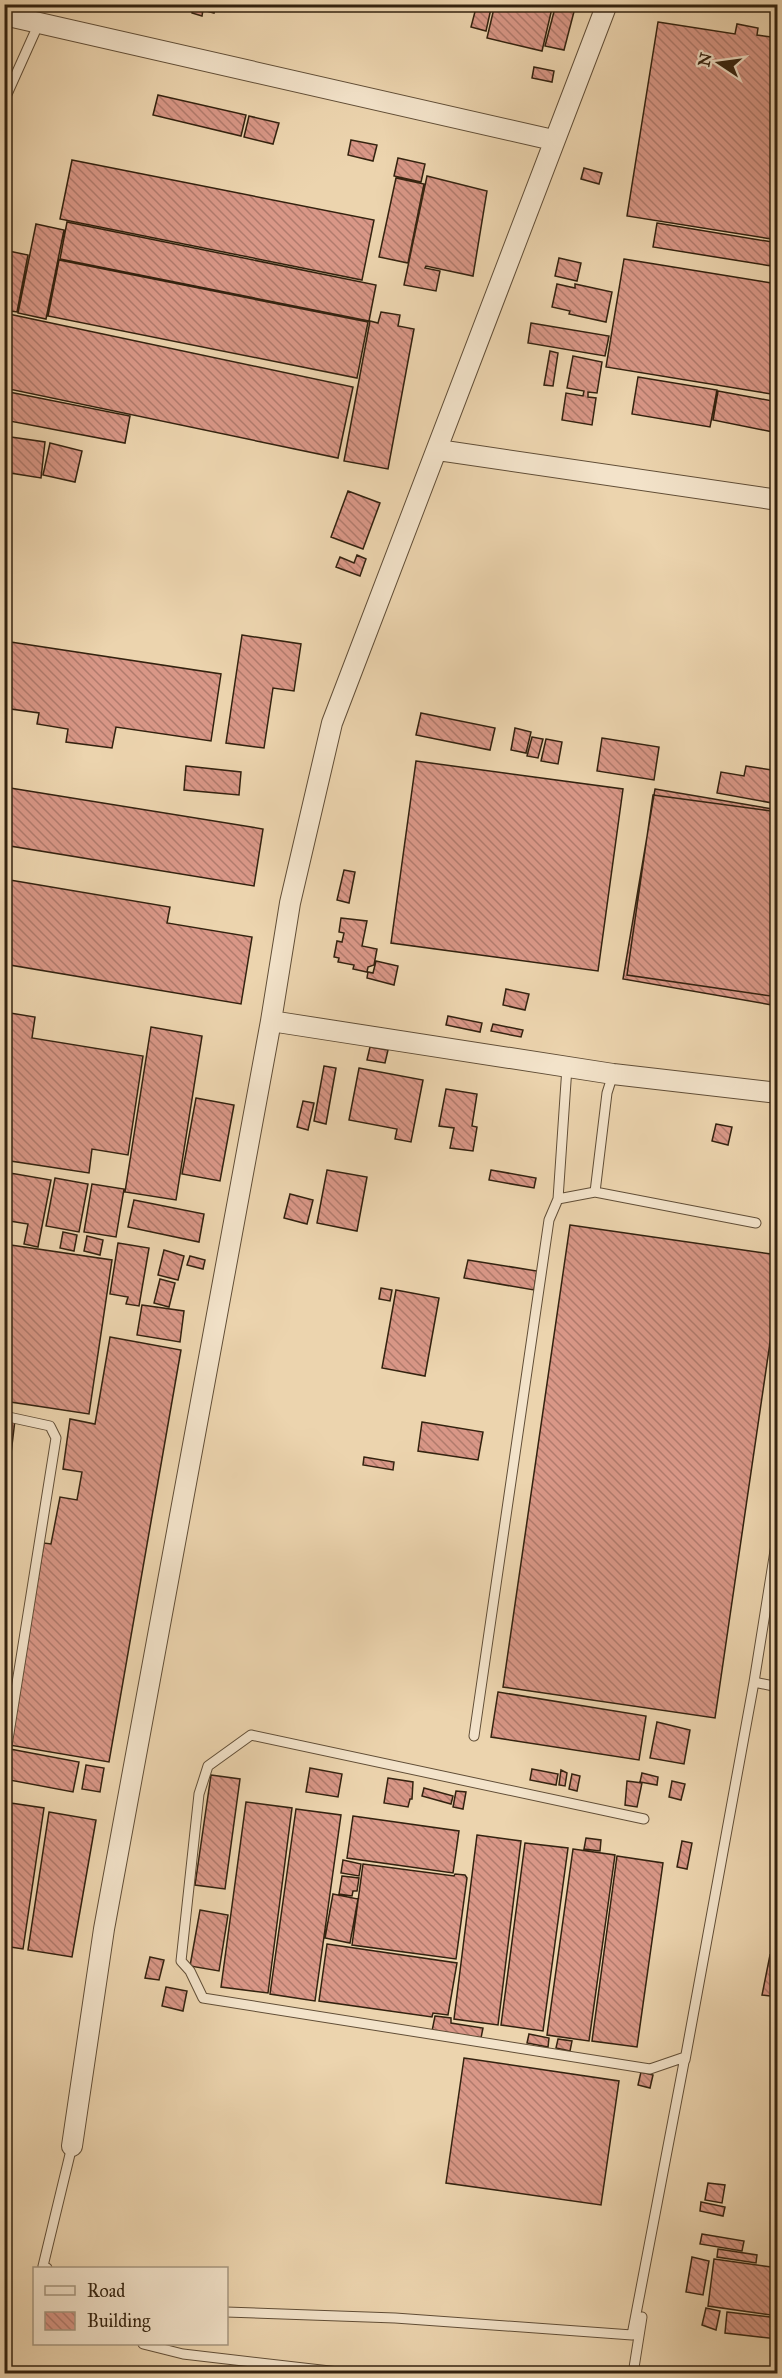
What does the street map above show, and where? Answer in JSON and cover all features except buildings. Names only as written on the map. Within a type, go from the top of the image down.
[{"type":"street","points":[[72,2146],[104,1929],[271,1021],[290,903],[332,723],[378,596],[438,450],[553,140],[607,4]]},
{"type":"street","points":[[4,15],[553,140]]},
{"type":"street","points":[[438,450],[777,500]]},
{"type":"street","points":[[271,1021],[613,1074],[777,1093]]},
{"type":"lane","points":[[4,101],[39,23]]},
{"type":"lane","points":[[474,1736],[549,1220],[558,1199],[567,1067]]},
{"type":"lane","points":[[595,1192],[607,1093],[613,1074]]},
{"type":"lane","points":[[558,1199],[595,1192],[756,1223]]},
{"type":"lane","points":[[4,1416],[50,1426],[56,1438],[6,1752]]},
{"type":"lane","points":[[228,2312],[396,2318],[632,2335],[754,1682],[777,1532]]},
{"type":"lane","points":[[754,1682],[777,1687]]},
{"type":"lane","points":[[644,1819],[251,1735],[208,1766],[199,1794],[181,1961],[190,1971],[203,1998],[650,2069],[685,2057]]},
{"type":"lane","points":[[633,2373],[685,2057]]},
{"type":"lane","points":[[45,2267],[43,2266],[72,2146]]},
{"type":"lane","points":[[150,2345],[183,2354],[356,2373]]}]
